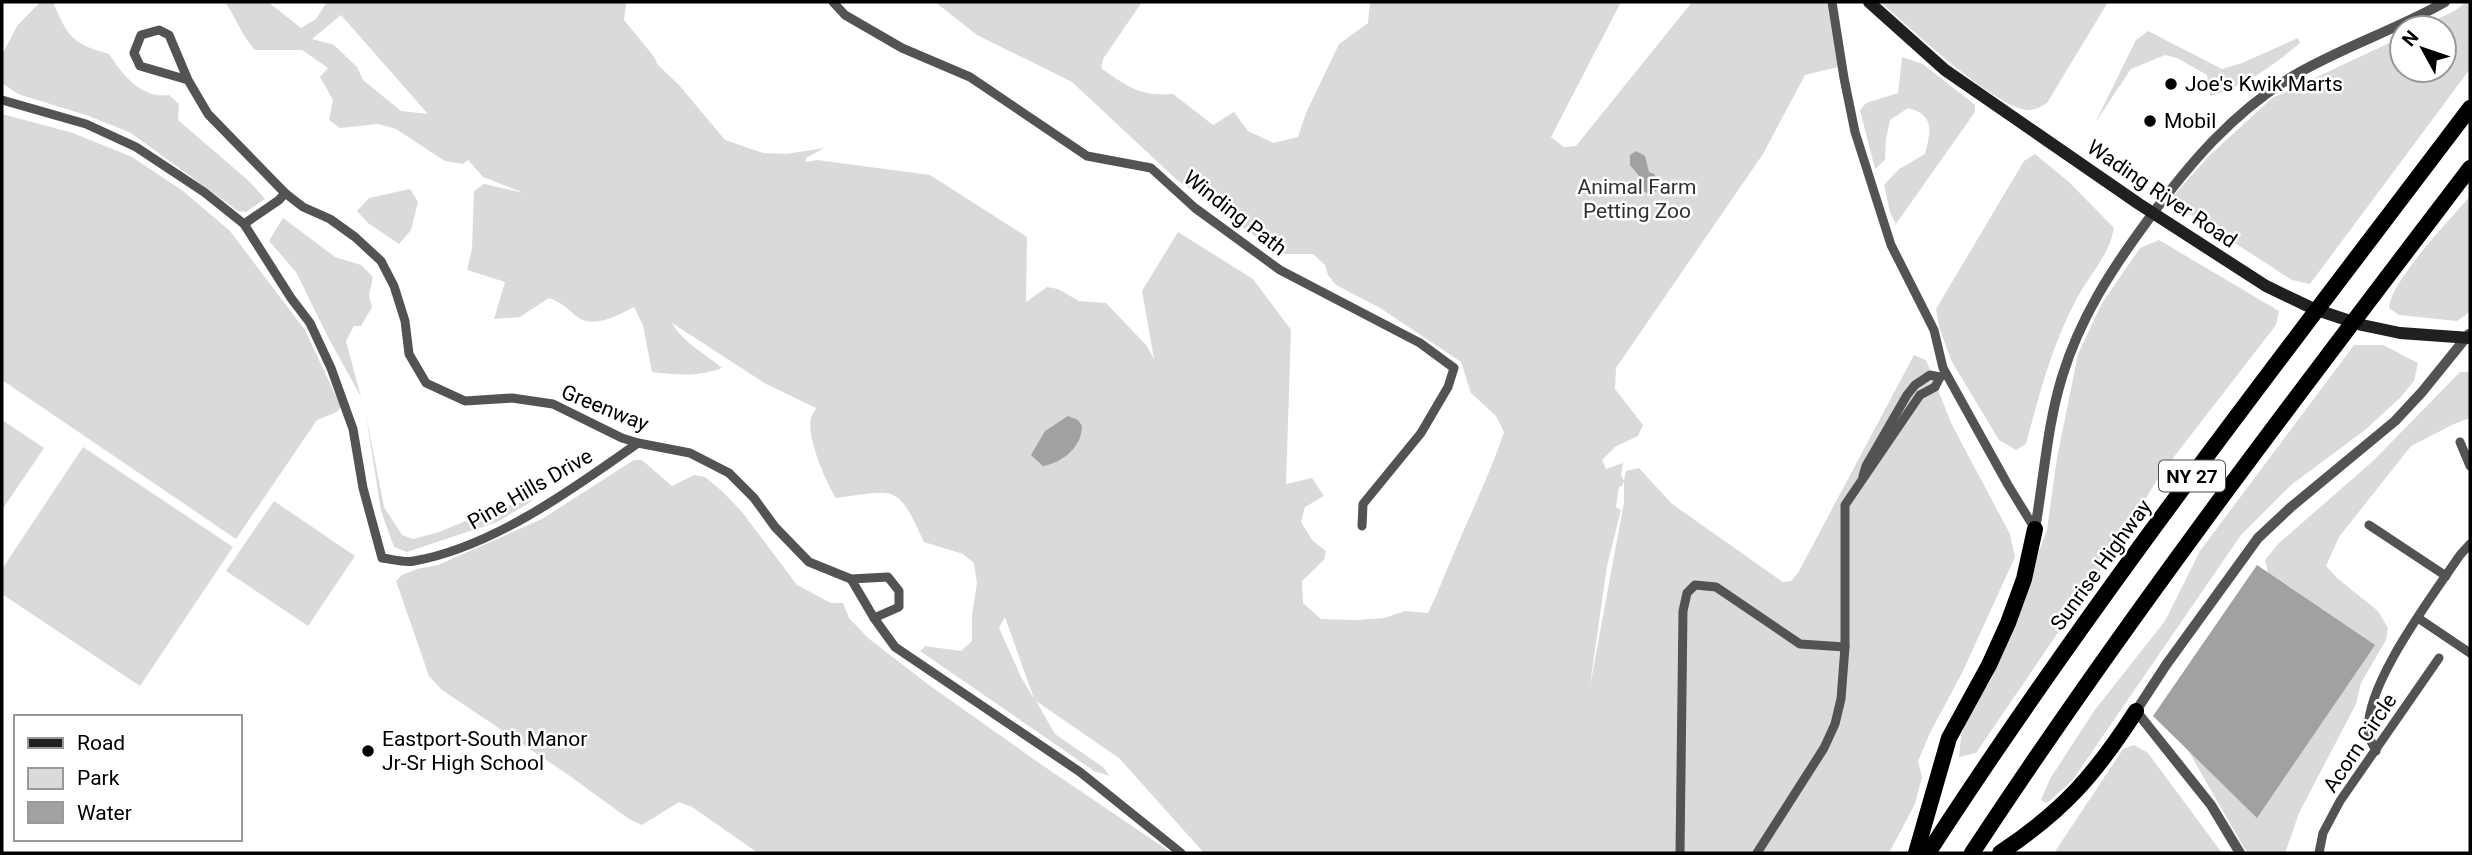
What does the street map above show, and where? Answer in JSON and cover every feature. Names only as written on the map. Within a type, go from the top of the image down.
[{"type":"highway","name":"Sunrise Highway","points":[[1928,853],[2042,685],[2157,524],[2470,108]]},
{"type":"highway","name":"NY 27","points":[[1972,853],[2188,542],[2470,168]]},
{"type":"highway","points":[[1916,853],[1949,738],[1989,665],[2008,623],[2024,579],[2035,528]]},
{"type":"highway","points":[[2000,853],[2046,821],[2072,797],[2097,768],[2136,711]]},
{"type":"main road","name":"Wading River Road","points":[[1869,2],[1945,70],[2153,213],[2284,296],[2337,317],[2389,331],[2469,336]]},
{"type":"street","name":"Winding Path","points":[[833,2],[845,15],[902,48],[970,77],[1087,156],[1151,168],[1195,208],[1280,270],[1420,343],[1454,368],[1448,387],[1421,433],[1363,504],[1362,526]]},
{"type":"street","points":[[1832,2],[1855,132],[1891,245],[1934,330],[1943,375],[2035,528]]},
{"type":"street","points":[[2035,528],[2054,406],[2070,352],[2095,297],[2153,213],[2207,146],[2231,121],[2264,96],[2316,64],[2445,2]]},
{"type":"street","name":"Greenway","points":[[188,80],[140,66],[134,53],[141,35],[159,30],[169,35],[188,80],[208,114],[285,193],[303,207],[330,219],[355,237],[380,261],[394,286],[405,321],[409,354],[426,383],[465,401],[512,398],[553,404],[638,443],[690,453],[729,473],[754,498],[775,527],[808,562],[851,579],[888,577],[899,591],[899,607],[874,618]]},
{"type":"street","points":[[2,100],[86,124],[136,147],[204,192],[244,224],[285,193]]},
{"type":"street","name":"Pine Hills Drive","points":[[244,224],[310,323],[331,368],[353,429],[363,488],[382,558],[412,562],[479,542],[576,487],[638,443]]},
{"type":"street","points":[[2240,853],[2211,806],[2136,711],[2180,644],[2258,538],[2291,507],[2395,421],[2469,336]]},
{"type":"street","points":[[1863,478],[1866,466],[1915,385],[1930,375],[1943,375]]},
{"type":"street","points":[[1758,853],[1824,748],[1842,699],[1846,505],[1920,395],[1935,387],[1943,375]]},
{"type":"street","points":[[1892,421],[1901,426]]},
{"type":"street","points":[[2460,442],[2470,466]]},
{"type":"street","points":[[2369,525],[2446,576]]},
{"type":"street","points":[[2376,751],[2370,736],[2370,720],[2377,690],[2395,652],[2470,544]]},
{"type":"street","points":[[851,579],[895,647],[1080,772],[1181,853]]},
{"type":"street","points":[[1680,853],[1683,611],[1687,593],[1695,585],[1716,587],[1800,644],[1844,646]]},
{"type":"street","points":[[2418,618],[2470,653]]},
{"type":"street","name":"Acorn Circle","points":[[2319,853],[2323,833],[2340,802],[2439,658]]},
{"type":"green space","points":[[40,2],[56,2],[54,4],[68,32],[80,43],[109,54],[133,84],[150,93],[169,95],[179,104],[178,120],[250,182],[265,199],[246,212],[238,211],[131,133],[89,116],[18,94],[2,83],[2,55],[17,26]]},
{"type":"green space","name":"Animal Farm Petting Zoo","points":[[225,2],[268,2],[301,28],[316,19],[327,2],[626,3],[624,20],[657,64],[679,85],[725,140],[763,153],[786,154],[824,148],[806,158],[806,162],[817,160],[930,175],[1027,237],[1026,302],[1047,287],[1058,289],[1079,301],[1106,303],[1146,345],[1154,359],[1142,291],[1178,232],[1253,279],[1291,330],[1286,484],[1312,478],[1324,496],[1305,507],[1301,522],[1312,540],[1326,551],[1324,560],[1302,581],[1303,603],[1321,619],[1356,620],[1384,618],[1405,611],[1428,613],[1493,463],[1504,432],[1496,416],[1471,393],[1461,362],[1380,308],[1336,285],[1328,275],[1325,265],[1313,254],[1280,254],[1177,180],[1072,82],[977,35],[935,2],[1142,2],[1103,59],[1101,68],[1143,92],[1173,94],[1213,125],[1234,112],[1248,131],[1273,143],[1298,137],[1306,113],[1339,44],[1368,23],[1370,2],[1621,2],[1551,137],[1564,147],[1576,146],[1692,2],[1832,2],[1842,66],[1805,75],[1763,154],[1616,368],[1615,389],[1643,425],[1638,436],[1615,447],[1602,460],[1606,469],[1623,463],[1621,476],[1624,480],[1626,471],[1639,468],[1672,504],[1783,582],[1791,581],[1798,573],[1914,355],[1926,360],[1952,425],[2010,534],[2015,557],[1918,761],[1922,777],[1915,804],[1889,853],[1204,853],[1119,758],[1036,701],[1055,734],[1103,767],[1110,776],[1094,771],[920,651],[925,646],[961,651],[972,641],[972,615],[977,583],[974,563],[963,554],[924,542],[907,509],[893,495],[872,493],[836,498],[822,471],[811,436],[811,418],[816,408],[766,384],[672,323],[688,342],[722,368],[687,374],[652,372],[643,325],[634,307],[605,320],[590,322],[549,298],[520,317],[494,319],[505,282],[467,270],[472,249],[474,191],[484,184],[524,193],[483,177],[468,160],[463,164],[445,161],[396,129],[378,124],[340,128],[329,120],[333,100],[320,77],[328,68],[302,50],[255,50]],"holes":[[[341,15],[428,114],[401,111],[363,80],[357,67],[334,45],[312,39]],[[1624,482],[1624,502],[1589,692],[1607,566],[1621,510],[1616,507],[1619,487]],[[1005,617],[1034,699],[1021,677],[999,628]]]},
{"type":"green space","points":[[1880,2],[2108,2],[2047,103],[2026,110],[1992,94],[1972,80]]},
{"type":"green space","points":[[2470,2],[2470,69],[2310,284],[2292,280],[2179,207],[2174,195],[2209,156],[2272,98],[2388,44],[2388,84],[2458,84],[2458,14],[2448,14]]},
{"type":"green space","points":[[2148,31],[2222,69],[2298,38],[2300,43],[2258,74],[2235,87],[2210,96],[2207,75],[2177,58],[2165,55],[2131,69],[2095,123],[2136,40]]},
{"type":"green space","points":[[1902,57],[1923,64],[1975,105],[1975,112],[1896,224],[1890,212],[1884,185],[1899,169],[1925,154],[1929,125],[1923,115],[1908,108],[1890,120],[1885,160],[1875,169],[1860,110],[1866,103],[1898,93]]},
{"type":"green space","points":[[2,114],[73,133],[132,157],[183,191],[230,231],[305,330],[341,407],[337,412],[317,420],[236,539],[2,380]]},
{"type":"green space","points":[[2035,154],[2070,183],[2114,228],[2108,248],[2076,300],[2053,352],[2026,444],[2016,450],[1999,440],[1952,362],[1939,327],[1936,309],[2024,161]]},
{"type":"green space","points":[[410,189],[418,202],[411,230],[399,244],[368,223],[357,211],[369,198]]},
{"type":"green space","points":[[2470,196],[2470,310],[2457,321],[2399,315],[2389,308],[2400,282],[2423,250]]},
{"type":"green space","points":[[283,218],[335,257],[361,265],[373,277],[369,295],[372,307],[361,326],[354,326],[346,341],[361,397],[296,272],[269,241]]},
{"type":"green space","points":[[2159,240],[2279,311],[2276,325],[2160,475],[2115,549],[1976,753],[1959,757],[1961,736],[1969,715],[1992,678],[2047,530],[2057,458],[2078,354],[2102,303],[2140,248]]},
{"type":"green space","points":[[2354,345],[2383,345],[2418,363],[2414,381],[2400,398],[2365,430],[2291,485],[2241,535],[2072,781],[2047,803],[2041,800],[2050,779],[2094,711],[2165,621],[2200,551]]},
{"type":"green space","points":[[2460,372],[2470,372],[2470,418],[2411,446],[2339,537],[2326,566],[2378,611],[2388,628],[2386,640],[2361,683],[2356,704],[2299,813],[2285,853],[2247,853],[2169,717],[2271,585],[2265,560],[2279,543],[2373,461]]},
{"type":"green space","points":[[366,415],[384,507],[402,535],[413,539],[439,532],[497,508],[534,500],[497,522],[407,552],[394,547],[381,511]]},
{"type":"green space","points":[[2,420],[44,448],[2,510]]},
{"type":"green space","points":[[83,447],[233,547],[140,686],[2,594],[2,569]]},
{"type":"green space","points":[[634,460],[642,460],[672,486],[694,475],[705,477],[742,512],[797,585],[831,603],[843,603],[849,618],[868,638],[929,685],[1172,853],[758,853],[692,807],[679,802],[642,825],[629,819],[442,690],[429,676],[396,581],[402,575],[438,565],[542,519]]},
{"type":"green space","points":[[274,501],[355,556],[308,626],[226,571]]},
{"type":"green space","points":[[2134,745],[2148,753],[2222,853],[2054,853],[2123,749]]},
{"type":"water","points":[[1636,151],[1645,156],[1649,172],[1654,174],[1661,184],[1659,189],[1650,195],[1642,190],[1640,177],[1630,165],[1630,155]]},
{"type":"water","points":[[1068,416],[1078,420],[1082,426],[1079,441],[1064,458],[1043,466],[1031,455],[1045,431]]},
{"type":"water","points":[[2257,565],[2375,645],[2257,818],[2153,716]]},
{"type":"place","name":"Joe's Kwik Marts","points":[[2171,84]]},
{"type":"place","name":"Mobil","points":[[2150,121]]},
{"type":"place","name":"Eastport-South Manor Jr-Sr High School","points":[[368,751]]}]
